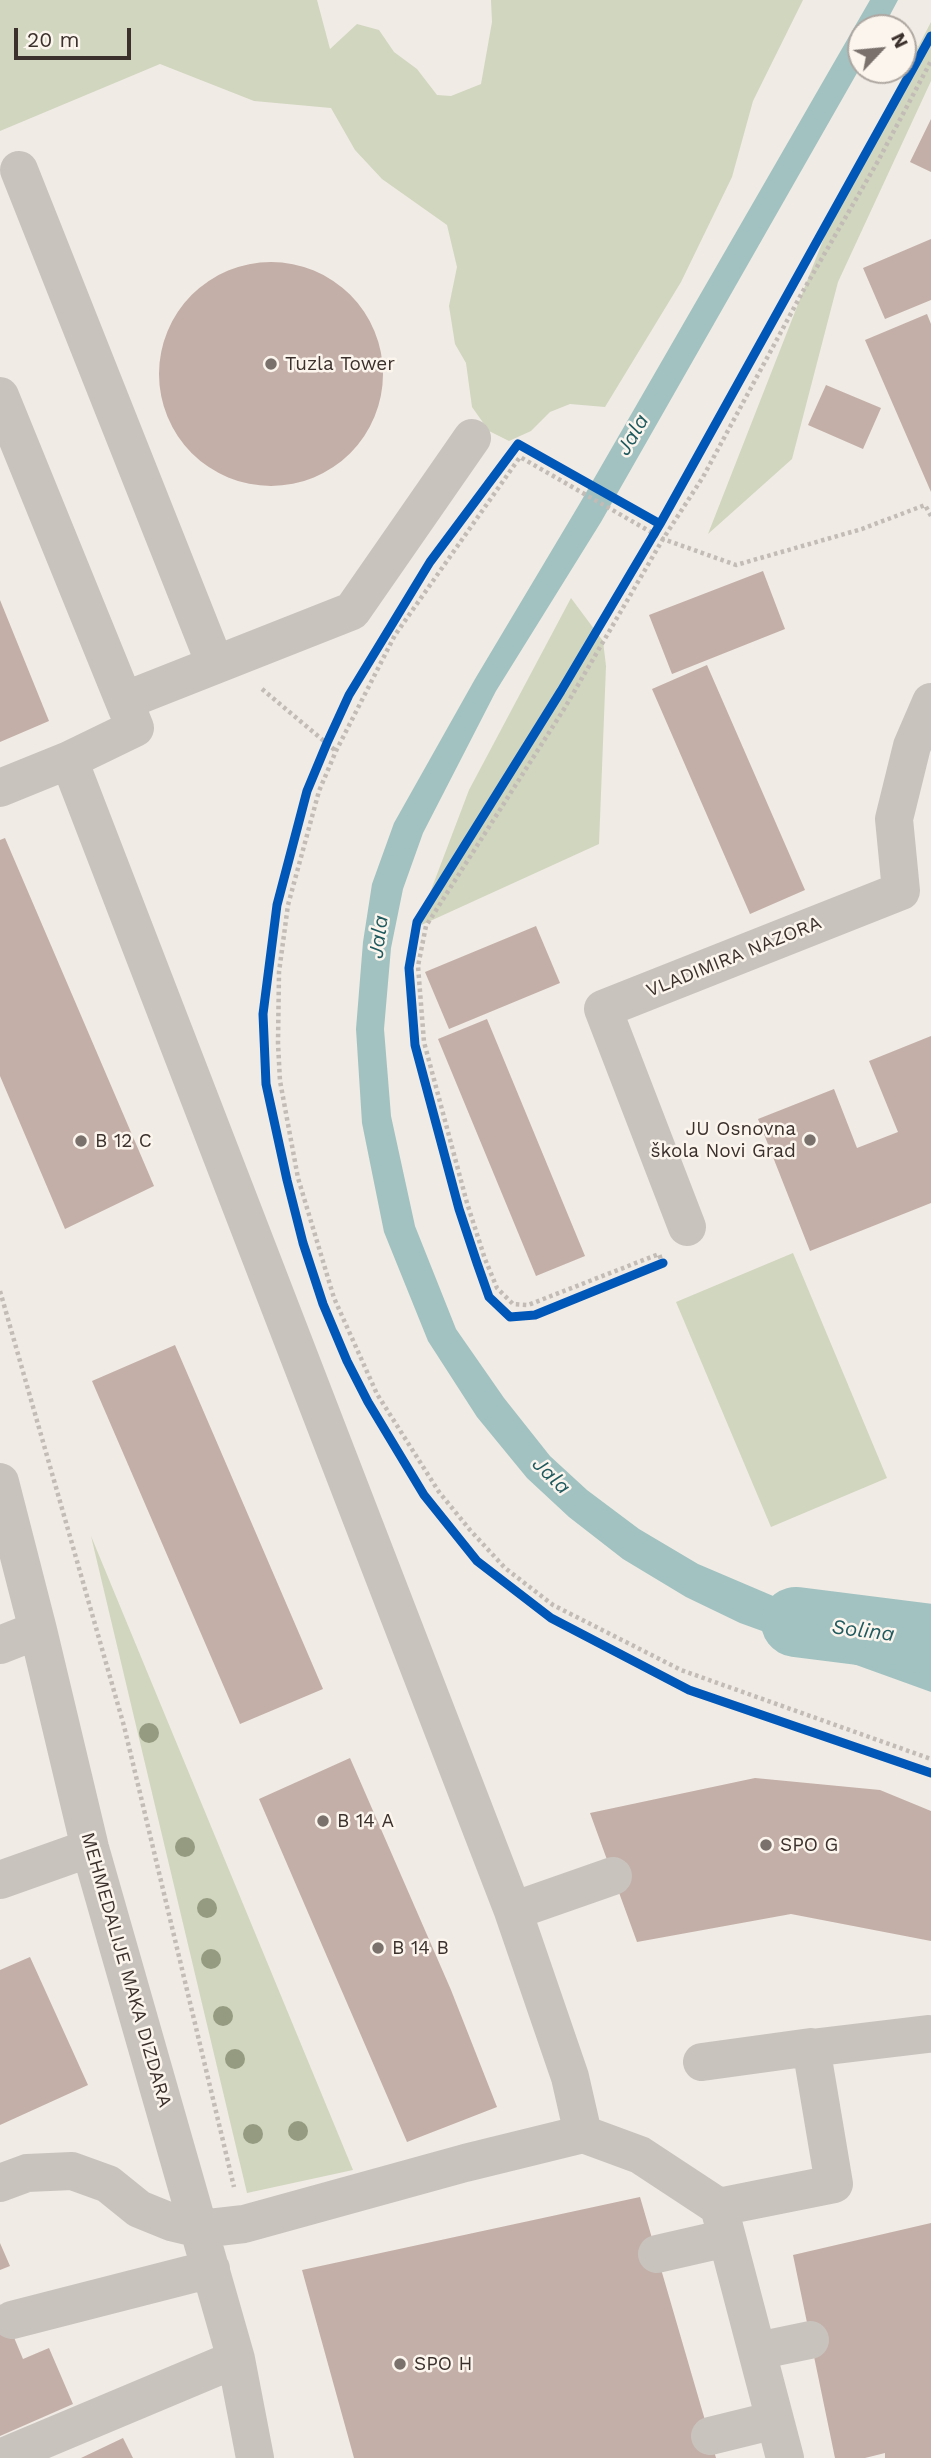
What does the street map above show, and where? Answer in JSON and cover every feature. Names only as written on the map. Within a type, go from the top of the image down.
[{"type":"street","points":[[19,170],[215,664]]},
{"type":"street","points":[[0,396],[135,728],[69,760],[0,788]]},
{"type":"street","points":[[124,701],[352,611],[472,438]]},
{"type":"street","name":"VLADIMIRA NAZORA","points":[[687,1227],[603,1009],[901,891],[894,818],[912,746],[931,702]]},
{"type":"street","points":[[69,760],[513,1911],[570,2077],[583,2134]]},
{"type":"street","name":"MEHMEDALIJE MAKA DIZDARA","points":[[0,1482],[90,1848],[236,2359],[255,2458]]},
{"type":"street","points":[[0,1645],[38,1630]]},
{"type":"street","points":[[0,1880],[90,1848]]},
{"type":"street","points":[[513,1911],[612,1876]]},
{"type":"street","points":[[702,2062],[928,2034]]},
{"type":"street","points":[[657,2254],[723,2223],[834,2184],[810,2048]]},
{"type":"street","points":[[0,2183],[27,2173],[72,2171],[108,2184],[139,2209],[171,2222],[200,2229],[244,2224],[465,2163],[583,2134],[640,2155],[723,2223],[785,2458]]},
{"type":"street","points":[[12,2320],[211,2269]]},
{"type":"street","points":[[757,2351],[810,2340]]},
{"type":"street","points":[[0,2458],[236,2359]]},
{"type":"street","points":[[710,2436],[775,2420]]},
{"type":"path","points":[[621,590],[703,477],[803,290],[873,172],[931,61]]},
{"type":"path","points":[[505,461],[518,444],[532,460],[659,537],[736,565],[862,529],[925,505],[931,516]]},
{"type":"path","points":[[625,505],[532,460],[520,457],[395,635],[336,751],[319,791],[288,905],[279,972],[280,1081],[299,1178],[334,1298],[377,1394],[439,1492],[505,1568],[553,1605],[681,1670],[931,1759]]},
{"type":"path","points":[[660,524],[659,537],[564,709],[426,926],[418,967],[424,1042],[467,1203],[497,1288],[513,1304],[528,1305],[661,1259]]},
{"type":"path","points":[[376,650],[405,602]]},
{"type":"path","points":[[252,681],[336,751]]},
{"type":"path","points":[[321,758],[332,731]]},
{"type":"path","points":[[489,1297],[459,1209],[415,1045],[409,968],[417,922],[498,794]]},
{"type":"path","points":[[637,1274],[661,1259]]},
{"type":"path","points":[[0,1291],[124,1726],[237,2199]]},
{"type":"green space","points":[[0,0],[317,0],[330,49],[357,24],[379,30],[394,52],[417,69],[437,95],[451,96],[481,84],[492,22],[491,0],[803,0],[753,101],[732,177],[681,282],[605,407],[570,404],[550,412],[531,431],[509,441],[489,431],[472,407],[466,363],[455,344],[449,306],[457,267],[447,225],[382,179],[355,150],[331,108],[254,101],[160,64],[0,131]]},
{"type":"green space","points":[[931,22],[931,81],[838,282],[792,459],[708,534],[840,197],[899,84],[917,84],[917,49]]},
{"type":"green space","points":[[571,598],[603,641],[606,666],[599,844],[417,927],[469,790]]},
{"type":"green space","points":[[793,1253],[887,1478],[771,1527],[676,1302]]},
{"type":"green space","points":[[91,1536],[353,2170],[247,2193]]},
{"type":"water","points":[[870,0],[898,0],[890,14],[862,14]]},
{"type":"water","name":"Jala","points":[[847,40],[847,84],[851,84],[601,522],[496,691],[423,833],[403,889],[391,948],[384,1029],[391,1116],[415,1226],[456,1329],[504,1398],[550,1456],[587,1490],[639,1529],[698,1564],[799,1607],[796,1622],[851,1635],[931,1662],[931,1692],[740,1623],[686,1597],[623,1559],[569,1517],[527,1478],[477,1417],[428,1341],[384,1232],[362,1123],[356,1029],[363,942],[372,884],[394,823],[475,679],[580,503]]},
{"type":"building","points":[[931,119],[931,172],[910,162]]},
{"type":"building","points":[[931,239],[931,300],[885,319],[863,268]]},
{"type":"building","name":"Tuzla Tower","points":[[260,262],[282,262],[324,275],[342,287],[358,303],[375,331],[383,374],[375,417],[358,445],[342,461],[314,478],[282,486],[260,486],[218,473],[200,461],[184,445],[167,417],[159,385],[159,363],[172,321],[184,303],[200,287],[228,270]]},
{"type":"building","points":[[927,314],[931,324],[931,492],[865,340]]},
{"type":"building","points":[[826,385],[881,408],[863,449],[808,425]]},
{"type":"building","points":[[763,571],[785,629],[672,674],[649,615]]},
{"type":"building","points":[[0,600],[49,721],[0,742]]},
{"type":"building","points":[[707,665],[805,890],[750,914],[652,689]]},
{"type":"building","points":[[5,838],[154,1186],[65,1229],[0,1076],[0,840]]},
{"type":"building","points":[[536,926],[560,983],[449,1029],[425,972]]},
{"type":"building","points":[[487,1019],[585,1256],[536,1276],[438,1039]]},
{"type":"building","name":"JU Osnovna škola Novi Grad","points":[[931,1036],[931,1203],[810,1251],[758,1119],[834,1089],[857,1148],[898,1132],[869,1061]]},
{"type":"building","points":[[175,1345],[323,1689],[240,1724],[92,1381]]},
{"type":"building","points":[[350,1758],[451,1990],[497,2107],[407,2142],[259,1799]]},
{"type":"building","name":"SPO G","points":[[755,1778],[880,1790],[931,1811],[931,1941],[791,1914],[637,1942],[590,1813]]},
{"type":"building","points":[[30,1957],[88,2085],[0,2125],[0,1970]]},
{"type":"building","points":[[640,2197],[716,2458],[354,2458],[302,2270]]},
{"type":"building","points":[[931,2223],[931,2458],[885,2458],[885,2453],[865,2458],[835,2458],[793,2255]]},
{"type":"building","points":[[0,2243],[10,2266],[0,2270]]},
{"type":"building","points":[[0,2304],[23,2359],[49,2348],[73,2404],[0,2436]]},
{"type":"building","points":[[123,2438],[133,2458],[81,2458]]},
{"type":"waterway","name":"Solina","points":[[796,1622],[931,1639]]},
{"type":"cycle path","points":[[931,36],[660,524],[518,444],[430,562],[349,695],[307,791],[277,905],[263,1014],[266,1084],[303,1243],[323,1304],[368,1402],[424,1495],[477,1561],[551,1618],[689,1690],[931,1773]]},
{"type":"cycle path","points":[[660,524],[561,691],[417,922],[409,968],[415,1045],[459,1209],[489,1297],[510,1317],[535,1315],[663,1263]]},
{"type":"place","name":"Tuzla Tower","points":[[271,364]]},
{"type":"place","name":"JU Osnovna škola Novi Grad","points":[[810,1140]]},
{"type":"place","name":"B 12 C","points":[[81,1141]]},
{"type":"place","name":"B 14 A","points":[[323,1821]]},
{"type":"place","name":"SPO G","points":[[766,1845]]},
{"type":"place","name":"B 14 B","points":[[378,1948]]},
{"type":"place","name":"SPO H","points":[[400,2364]]}]
